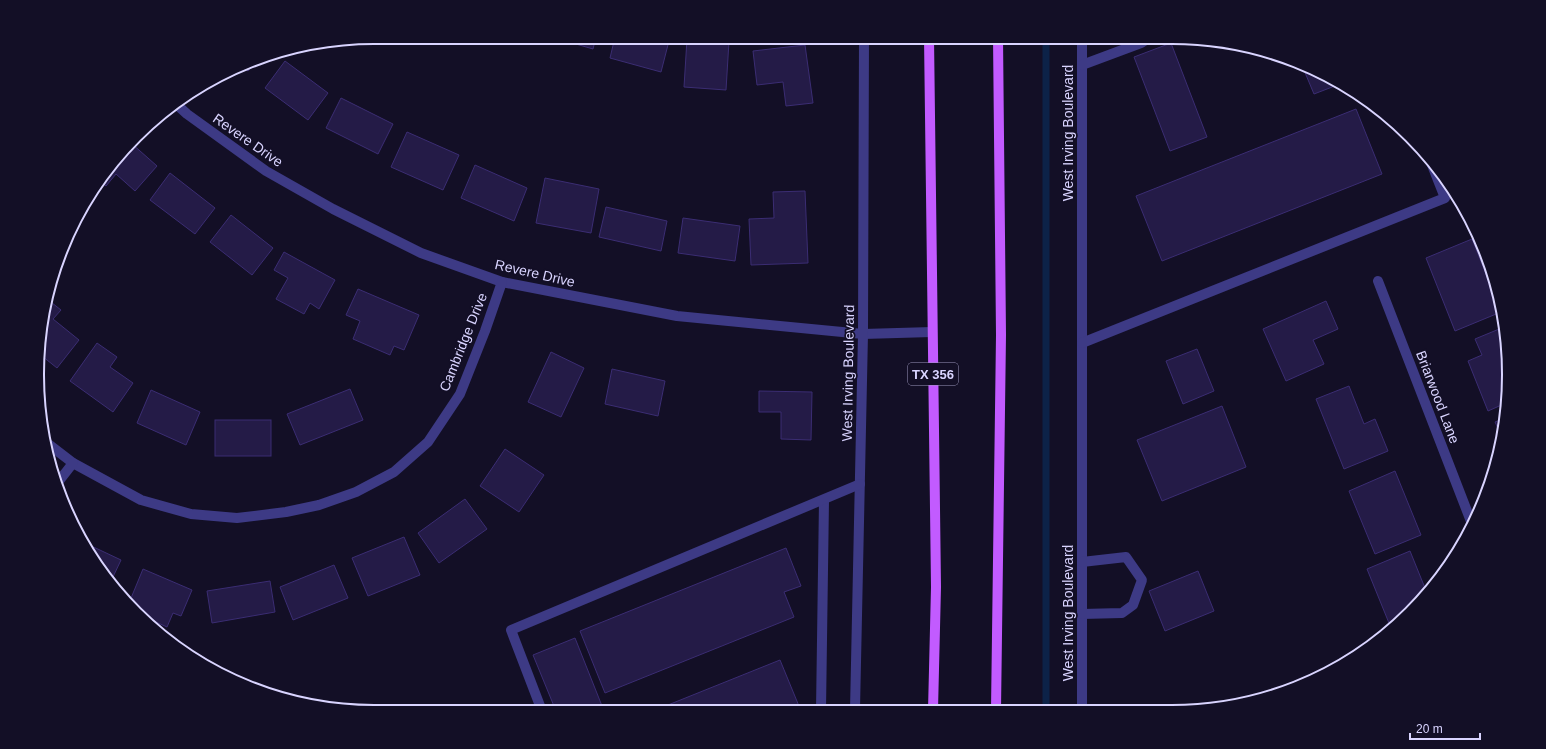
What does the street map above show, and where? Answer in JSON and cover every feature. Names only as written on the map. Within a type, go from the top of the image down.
[{"type":"main road","name":"TX 356","points":[[930,44],[932,332],[936,586],[933,705]]},
{"type":"main road","points":[[996,705],[1000,335],[998,44]]},
{"type":"street","name":"West Irving Boulevard","points":[[855,705],[863,334],[864,44]]},
{"type":"street","name":"West Irving Boulevard","points":[[1082,44],[1082,705]]},
{"type":"street","points":[[1082,65],[1141,44]]},
{"type":"street","name":"Revere Drive","points":[[179,108],[266,171],[333,209],[421,253],[502,282],[677,316],[863,334],[932,332]]},
{"type":"street","points":[[1082,343],[1445,198],[1437,177]]},
{"type":"street","name":"Briarwood Lane","points":[[1378,281],[1470,518]]},
{"type":"street","name":"Cambridge Drive","points":[[52,447],[73,463],[141,500],[191,514],[237,518],[286,512],[319,505],[356,492],[394,472],[428,442],[460,394],[485,331],[502,282]]},
{"type":"street","points":[[61,478],[73,463]]},
{"type":"street","points":[[540,705],[511,630],[860,484]]},
{"type":"street","points":[[821,705],[824,500]]},
{"type":"street","points":[[1082,562],[1126,557],[1142,580],[1133,605],[1122,613],[1082,614]]},
{"type":"building","points":[[576,44],[594,44],[593,49]]},
{"type":"building","points":[[613,44],[668,44],[661,72],[610,58]]},
{"type":"building","points":[[687,44],[729,44],[726,90],[684,87]]},
{"type":"building","points":[[1171,44],[1207,137],[1170,151],[1134,57]]},
{"type":"building","points":[[805,45],[813,103],[786,106],[783,82],[757,85],[753,51]]},
{"type":"building","points":[[285,61],[328,93],[308,120],[265,88]]},
{"type":"building","points":[[1305,72],[1334,86],[1314,94]]},
{"type":"building","points":[[341,98],[393,124],[378,154],[326,128]]},
{"type":"building","points":[[1356,109],[1382,174],[1162,261],[1136,196]]},
{"type":"building","points":[[407,132],[459,155],[443,190],[391,167]]},
{"type":"building","points":[[135,147],[157,166],[135,191],[116,174],[106,186],[104,185],[112,173]]},
{"type":"building","points":[[475,165],[527,188],[514,221],[461,198]]},
{"type":"building","points":[[170,173],[215,208],[195,234],[150,200]]},
{"type":"building","points":[[545,178],[599,189],[591,233],[536,223]]},
{"type":"building","points":[[805,191],[808,263],[751,265],[749,219],[774,218],[773,192]]},
{"type":"building","points":[[606,207],[667,221],[661,251],[599,237]]},
{"type":"building","points":[[231,215],[273,248],[252,275],[210,242]]},
{"type":"building","points":[[683,218],[740,226],[735,261],[678,253]]},
{"type":"building","points":[[1472,239],[1491,289],[1497,314],[1455,331],[1426,258]]},
{"type":"building","points":[[284,252],[335,280],[319,309],[310,303],[304,314],[276,299],[288,278],[274,270]]},
{"type":"building","points":[[358,289],[419,315],[404,350],[394,346],[390,355],[353,339],[360,321],[346,315]]},
{"type":"building","points":[[1326,301],[1338,329],[1313,340],[1324,364],[1286,381],[1263,329]]},
{"type":"building","points":[[52,303],[61,310],[53,319],[79,340],[57,368],[45,358]]},
{"type":"building","points":[[1499,329],[1502,374],[1500,406],[1488,411],[1468,361],[1482,355],[1475,339]]},
{"type":"building","points":[[97,343],[117,357],[110,367],[133,383],[113,412],[70,381]]},
{"type":"building","points":[[1197,349],[1214,391],[1183,404],[1166,361]]},
{"type":"building","points":[[551,352],[584,368],[561,417],[528,402]]},
{"type":"building","points":[[612,369],[665,381],[658,416],[605,404]]},
{"type":"building","points":[[1349,386],[1364,424],[1375,419],[1388,451],[1344,469],[1316,399]]},
{"type":"building","points":[[350,389],[363,420],[300,445],[287,414]]},
{"type":"building","points":[[151,390],[200,412],[186,445],[137,423]]},
{"type":"building","points":[[759,391],[812,392],[811,440],[781,439],[781,412],[759,412]]},
{"type":"building","points":[[1222,406],[1246,467],[1162,501],[1137,440]]},
{"type":"building","points":[[215,420],[271,420],[271,456],[215,456]]},
{"type":"building","points":[[1499,421],[1498,428],[1495,422]]},
{"type":"building","points":[[505,449],[544,475],[519,512],[480,486]]},
{"type":"building","points":[[1395,471],[1421,535],[1375,554],[1349,491]]},
{"type":"building","points":[[465,499],[487,529],[439,563],[418,533]]},
{"type":"building","points":[[404,537],[420,575],[368,596],[352,558]]},
{"type":"building","points":[[92,546],[121,560],[113,577]]},
{"type":"building","points":[[786,548],[801,586],[784,592],[794,617],[605,693],[580,631]]},
{"type":"building","points":[[1410,551],[1425,587],[1389,623],[1367,569]]},
{"type":"building","points":[[334,565],[348,598],[293,620],[280,587]]},
{"type":"building","points":[[143,569],[192,590],[181,616],[173,613],[167,627],[156,622],[131,598]]},
{"type":"building","points":[[1198,571],[1214,611],[1165,631],[1149,591]]},
{"type":"building","points":[[270,581],[275,612],[212,623],[207,591]]},
{"type":"building","points":[[575,638],[602,705],[554,705],[533,655]]},
{"type":"building","points":[[780,660],[799,705],[668,705]]},
{"type":"waterway","points":[[1046,44],[1046,705]]}]
